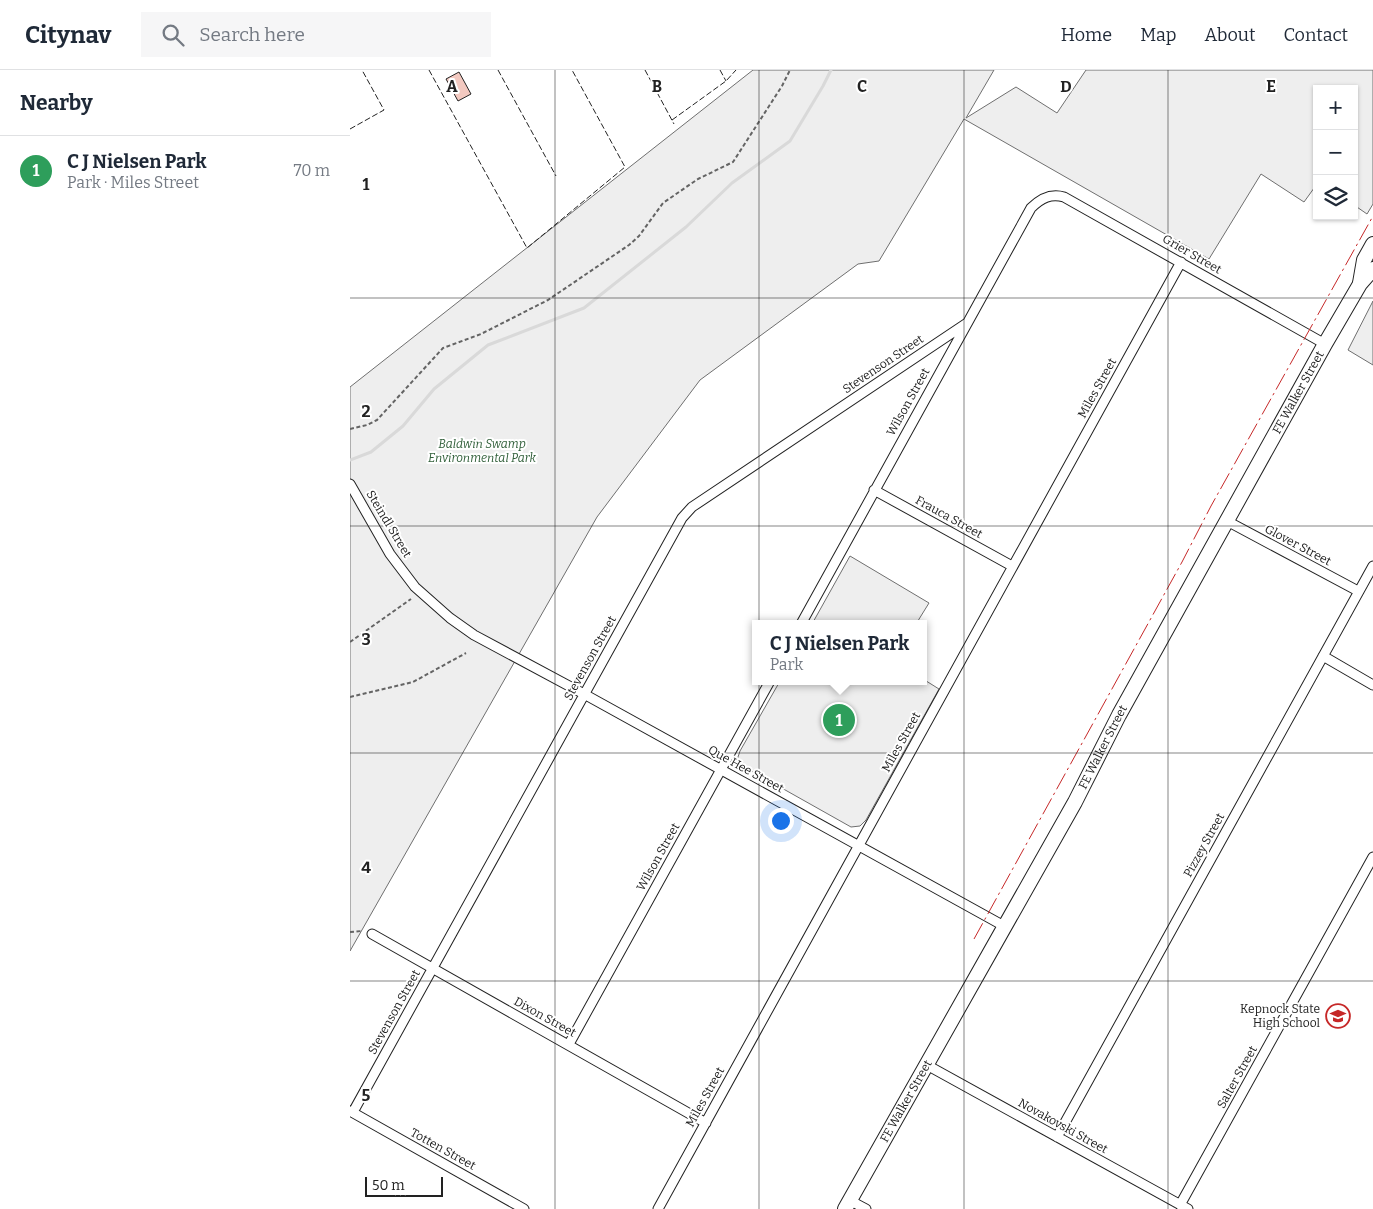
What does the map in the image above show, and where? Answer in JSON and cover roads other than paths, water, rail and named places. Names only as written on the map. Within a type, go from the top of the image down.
[{"type":"main road","name":"FE Walker Street","points":[[1360,284],[1364,260],[1373,244]]},
{"type":"main road","name":"FE Walker Street","points":[[847,1204],[1075,802],[1119,715],[1325,344],[1360,284],[1373,269]]},
{"type":"street","name":"Grier Street","points":[[1043,198],[1051,195],[1064,197],[1325,344]]},
{"type":"street","name":"Wilson Street","points":[[803,620],[1031,208],[1043,198]]},
{"type":"street","name":"Miles Street","points":[[658,1209],[1181,262]]},
{"type":"street","name":"Stevenson Street","points":[[351,1111],[433,969],[682,518],[692,507],[967,323]]},
{"type":"street","name":"Steindl Street","points":[[350,484],[390,554],[415,586],[450,618],[474,635]]},
{"type":"street","name":"Frauca Street","points":[[874,490],[1012,566]]},
{"type":"street","name":"Glover Street","points":[[1227,521],[1358,591]]},
{"type":"street","name":"Pizzey Street","points":[[1057,1137],[1373,566]]},
{"type":"street","name":"Que Hee Street","points":[[474,635],[1004,926]]},
{"type":"street","points":[[1323,656],[1373,685]]},
{"type":"street","name":"Wilson Street","points":[[569,1044],[768,685]]},
{"type":"street","name":"Salter Street","points":[[1184,1207],[1373,857]]},
{"type":"street","name":"Dixon Street","points":[[372,934],[706,1123]]},
{"type":"street","name":"Novakovski Street","points":[[925,1064],[1184,1207]]},
{"type":"street","name":"Totten Street","points":[[351,1111],[524,1209]]},
{"type":"street","points":[[847,1204],[866,1209]]},
{"type":"waterway","points":[[350,460],[371,452],[403,426],[434,389],[488,345],[584,308],[686,227],[732,183],[790,141],[831,70]]},
{"type":"place","name":"C J Nielsen Park","points":[[839,720]]},
{"type":"place","name":"Kepnock State High School","points":[[1338,1016]]},
{"type":"park label","name":"Baldwin Swamp Environmental Park","points":[[482,451]]}]
